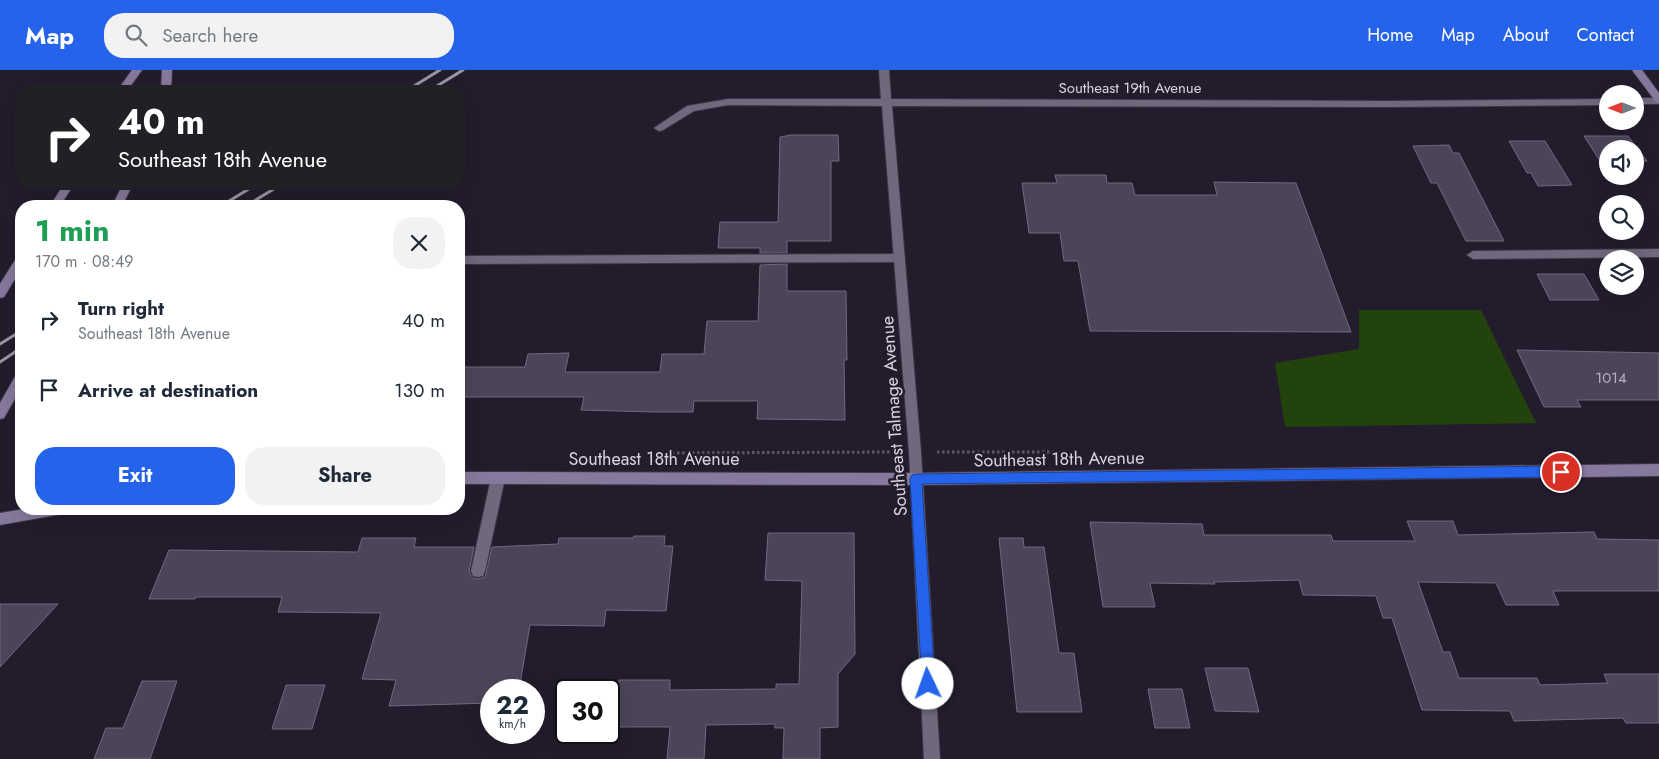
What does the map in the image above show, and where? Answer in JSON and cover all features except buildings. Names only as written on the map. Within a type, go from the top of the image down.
[{"type":"street","points":[[126,85],[137,70]]},
{"type":"street","points":[[166,85],[167,70]]},
{"type":"street","name":"Southeast Talmage Avenue","points":[[884,70],[916,479],[932,759]]},
{"type":"street","points":[[1637,70],[1659,100]]},
{"type":"street","points":[[1644,101],[1659,100]]},
{"type":"street","name":"Southeast 19th Avenue","points":[[659,128],[690,108],[728,102],[1397,104],[1599,102]]},
{"type":"street","points":[[1473,255],[1659,253]]},
{"type":"street","points":[[465,260],[899,258]]},
{"type":"street","points":[[0,294],[15,270]]},
{"type":"street","points":[[0,414],[15,388]]},
{"type":"street","name":"Southeast 18th Avenue","points":[[465,478],[916,479],[1659,470]]},
{"type":"street","points":[[478,571],[498,478]]},
{"type":"street","points":[[0,519],[22,515]]},
{"type":"green space","points":[[1359,310],[1481,310],[1536,423],[1285,427],[1275,363],[1359,349]]},
{"type":"railway","points":[[416,85],[440,70]]},
{"type":"railway","points":[[439,85],[463,70]]},
{"type":"railway","points":[[231,200],[247,190]]},
{"type":"railway","points":[[256,200],[272,190]]},
{"type":"railway","points":[[0,344],[15,335]]},
{"type":"railway","points":[[0,362],[15,352]]},
{"type":"route","points":[[928,684],[916,479],[1561,472]]}]
